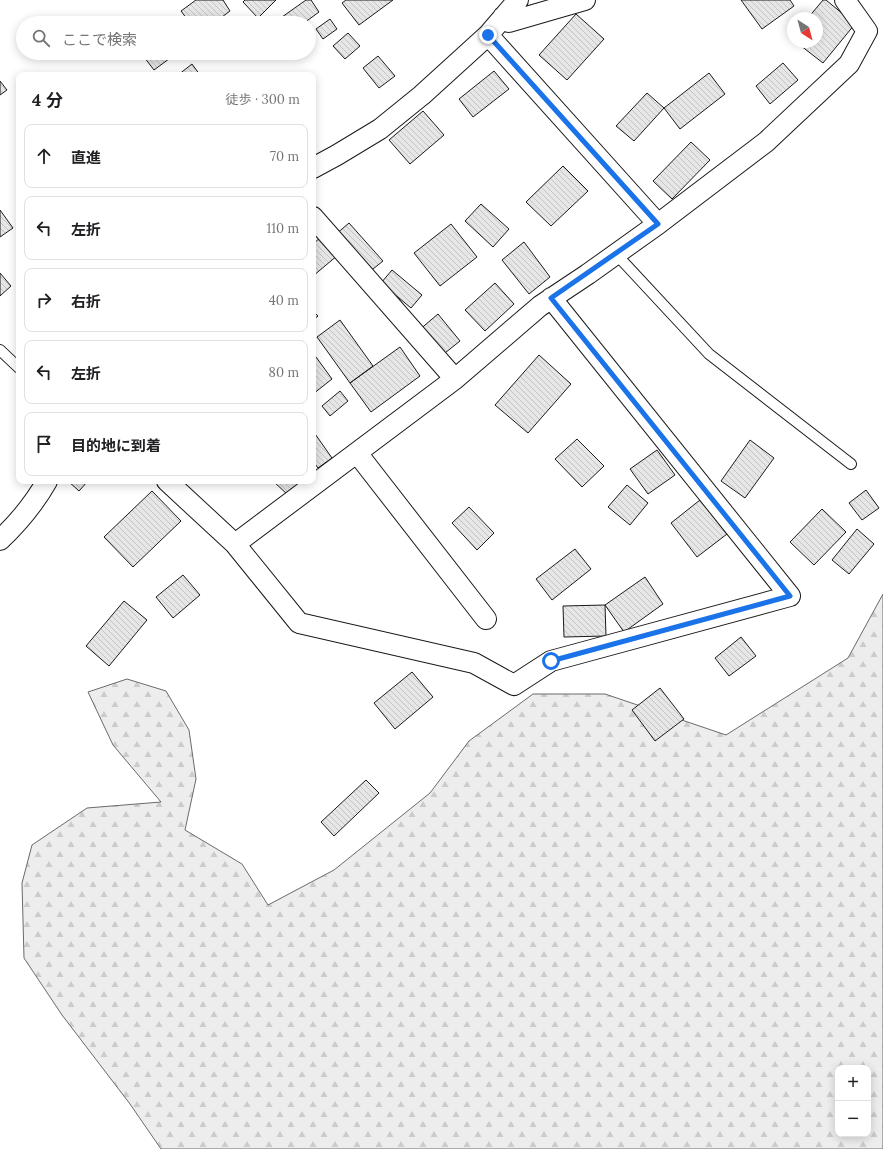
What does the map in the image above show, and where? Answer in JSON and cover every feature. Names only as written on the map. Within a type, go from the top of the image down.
[{"type":"street","points":[[316,166],[380,129],[422,95],[488,35],[518,0]]},
{"type":"street","points":[[503,17],[509,22],[585,0]]},
{"type":"street","points":[[316,484],[455,379],[540,306],[658,224],[766,142],[849,64],[867,31],[845,0]]},
{"type":"street","points":[[488,35],[658,224]]},
{"type":"street","points":[[316,220],[455,379]]},
{"type":"street","points":[[170,484],[235,544],[299,623],[474,663],[514,685],[551,661],[790,596],[551,298]]},
{"type":"street","points":[[357,453],[486,619]]},
{"type":"street","points":[[0,540],[12,529],[36,500],[45,484]]},
{"type":"street","points":[[235,544],[315,484]]},
{"type":"lane","points":[[616,254],[709,354],[851,464]]},
{"type":"lane","points":[[0,350],[16,365]]},
{"type":"green space","points":[[883,594],[883,1149],[161,1149],[130,1104],[62,1015],[24,958],[22,883],[32,845],[87,808],[161,802],[113,745],[88,692],[127,679],[166,691],[189,730],[196,779],[185,830],[242,864],[268,905],[334,870],[430,793],[469,741],[533,694],[605,694],[726,735],[848,658]]},
{"type":"building","points":[[196,0],[223,0],[230,11],[223,16],[185,16],[181,11]]},
{"type":"building","points":[[245,0],[276,0],[260,16],[256,16],[243,2]]},
{"type":"building","points":[[306,0],[311,0],[319,12],[314,16],[283,16]]},
{"type":"building","points":[[346,0],[393,0],[359,25],[342,3]]},
{"type":"building","points":[[741,0],[790,0],[794,6],[762,29]]},
{"type":"building","points":[[823,0],[826,0],[855,24],[823,63],[804,48],[823,48],[823,12],[813,12]]},
{"type":"building","points":[[576,14],[604,39],[567,80],[539,55]]},
{"type":"building","points":[[330,19],[337,29],[323,39],[316,29]]},
{"type":"building","points":[[348,33],[360,46],[345,59],[333,46]]},
{"type":"building","points":[[378,56],[395,76],[379,88],[363,68]]},
{"type":"building","points":[[146,60],[168,60],[154,70]]},
{"type":"building","points":[[783,63],[798,80],[770,104],[756,86]]},
{"type":"building","points":[[192,64],[198,72],[182,72]]},
{"type":"building","points":[[494,71],[509,89],[473,117],[459,99]]},
{"type":"building","points":[[709,73],[725,94],[680,129],[664,108]]},
{"type":"building","points":[[0,81],[7,90],[0,95]]},
{"type":"building","points":[[647,93],[664,108],[634,141],[616,126]]},
{"type":"building","points":[[423,111],[444,135],[410,164],[389,140]]},
{"type":"building","points":[[691,142],[710,160],[672,199],[653,181]]},
{"type":"building","points":[[563,166],[588,191],[551,226],[526,202]]},
{"type":"building","points":[[481,204],[509,229],[493,247],[465,221]]},
{"type":"building","points":[[0,210],[13,228],[0,237]]},
{"type":"building","points":[[349,223],[383,261],[368,273],[335,235]]},
{"type":"building","points":[[451,224],[477,257],[440,286],[414,253]]},
{"type":"building","points":[[322,236],[338,255],[316,273],[316,241]]},
{"type":"building","points":[[524,242],[550,277],[529,294],[502,260]]},
{"type":"building","points":[[392,270],[422,295],[411,308],[381,283]]},
{"type":"building","points":[[0,273],[11,286],[0,296]]},
{"type":"building","points":[[495,283],[514,304],[485,331],[465,310]]},
{"type":"building","points":[[438,314],[460,341],[440,357],[418,331]]},
{"type":"building","points":[[340,320],[373,366],[350,383],[317,337]]},
{"type":"building","points":[[400,347],[420,376],[371,412],[350,383]]},
{"type":"building","points":[[539,355],[571,384],[528,433],[495,405]]},
{"type":"building","points":[[316,357],[332,379],[316,392]]},
{"type":"building","points":[[340,391],[348,401],[330,416],[322,406]]},
{"type":"building","points":[[316,435],[332,458],[318,468],[316,465]]},
{"type":"building","points":[[577,439],[604,466],[582,487],[555,459]]},
{"type":"building","points":[[750,440],[774,458],[745,498],[721,481]]},
{"type":"building","points":[[657,450],[675,475],[648,494],[630,469]]},
{"type":"building","points":[[71,484],[85,484],[79,491]]},
{"type":"building","points":[[276,484],[299,484],[288,495]]},
{"type":"building","points":[[627,485],[648,503],[630,525],[608,507]]},
{"type":"building","points":[[866,490],[879,508],[862,520],[849,503]]},
{"type":"building","points":[[152,491],[181,521],[133,567],[104,537]]},
{"type":"building","points":[[700,500],[727,534],[697,557],[671,523]]},
{"type":"building","points":[[469,507],[494,533],[477,550],[452,523]]},
{"type":"building","points":[[822,509],[846,532],[814,565],[790,542]]},
{"type":"building","points":[[857,529],[874,544],[849,574],[832,560]]},
{"type":"building","points":[[575,549],[591,569],[552,600],[536,579]]},
{"type":"building","points":[[183,575],[200,595],[173,618],[156,597]]},
{"type":"building","points":[[645,577],[663,604],[624,632],[605,605]]},
{"type":"building","points":[[124,601],[147,620],[109,666],[86,646]]},
{"type":"building","points":[[605,605],[606,636],[564,637],[563,606]]},
{"type":"building","points":[[741,637],[756,656],[729,676],[715,658]]},
{"type":"building","points":[[412,672],[433,697],[395,729],[374,703]]},
{"type":"building","points":[[660,688],[684,719],[655,741],[632,710]]},
{"type":"building","points":[[366,780],[379,793],[334,836],[321,822]]},
{"type":"route","points":[[488,35],[658,224],[588,274],[551,298],[790,596],[551,661]]}]
